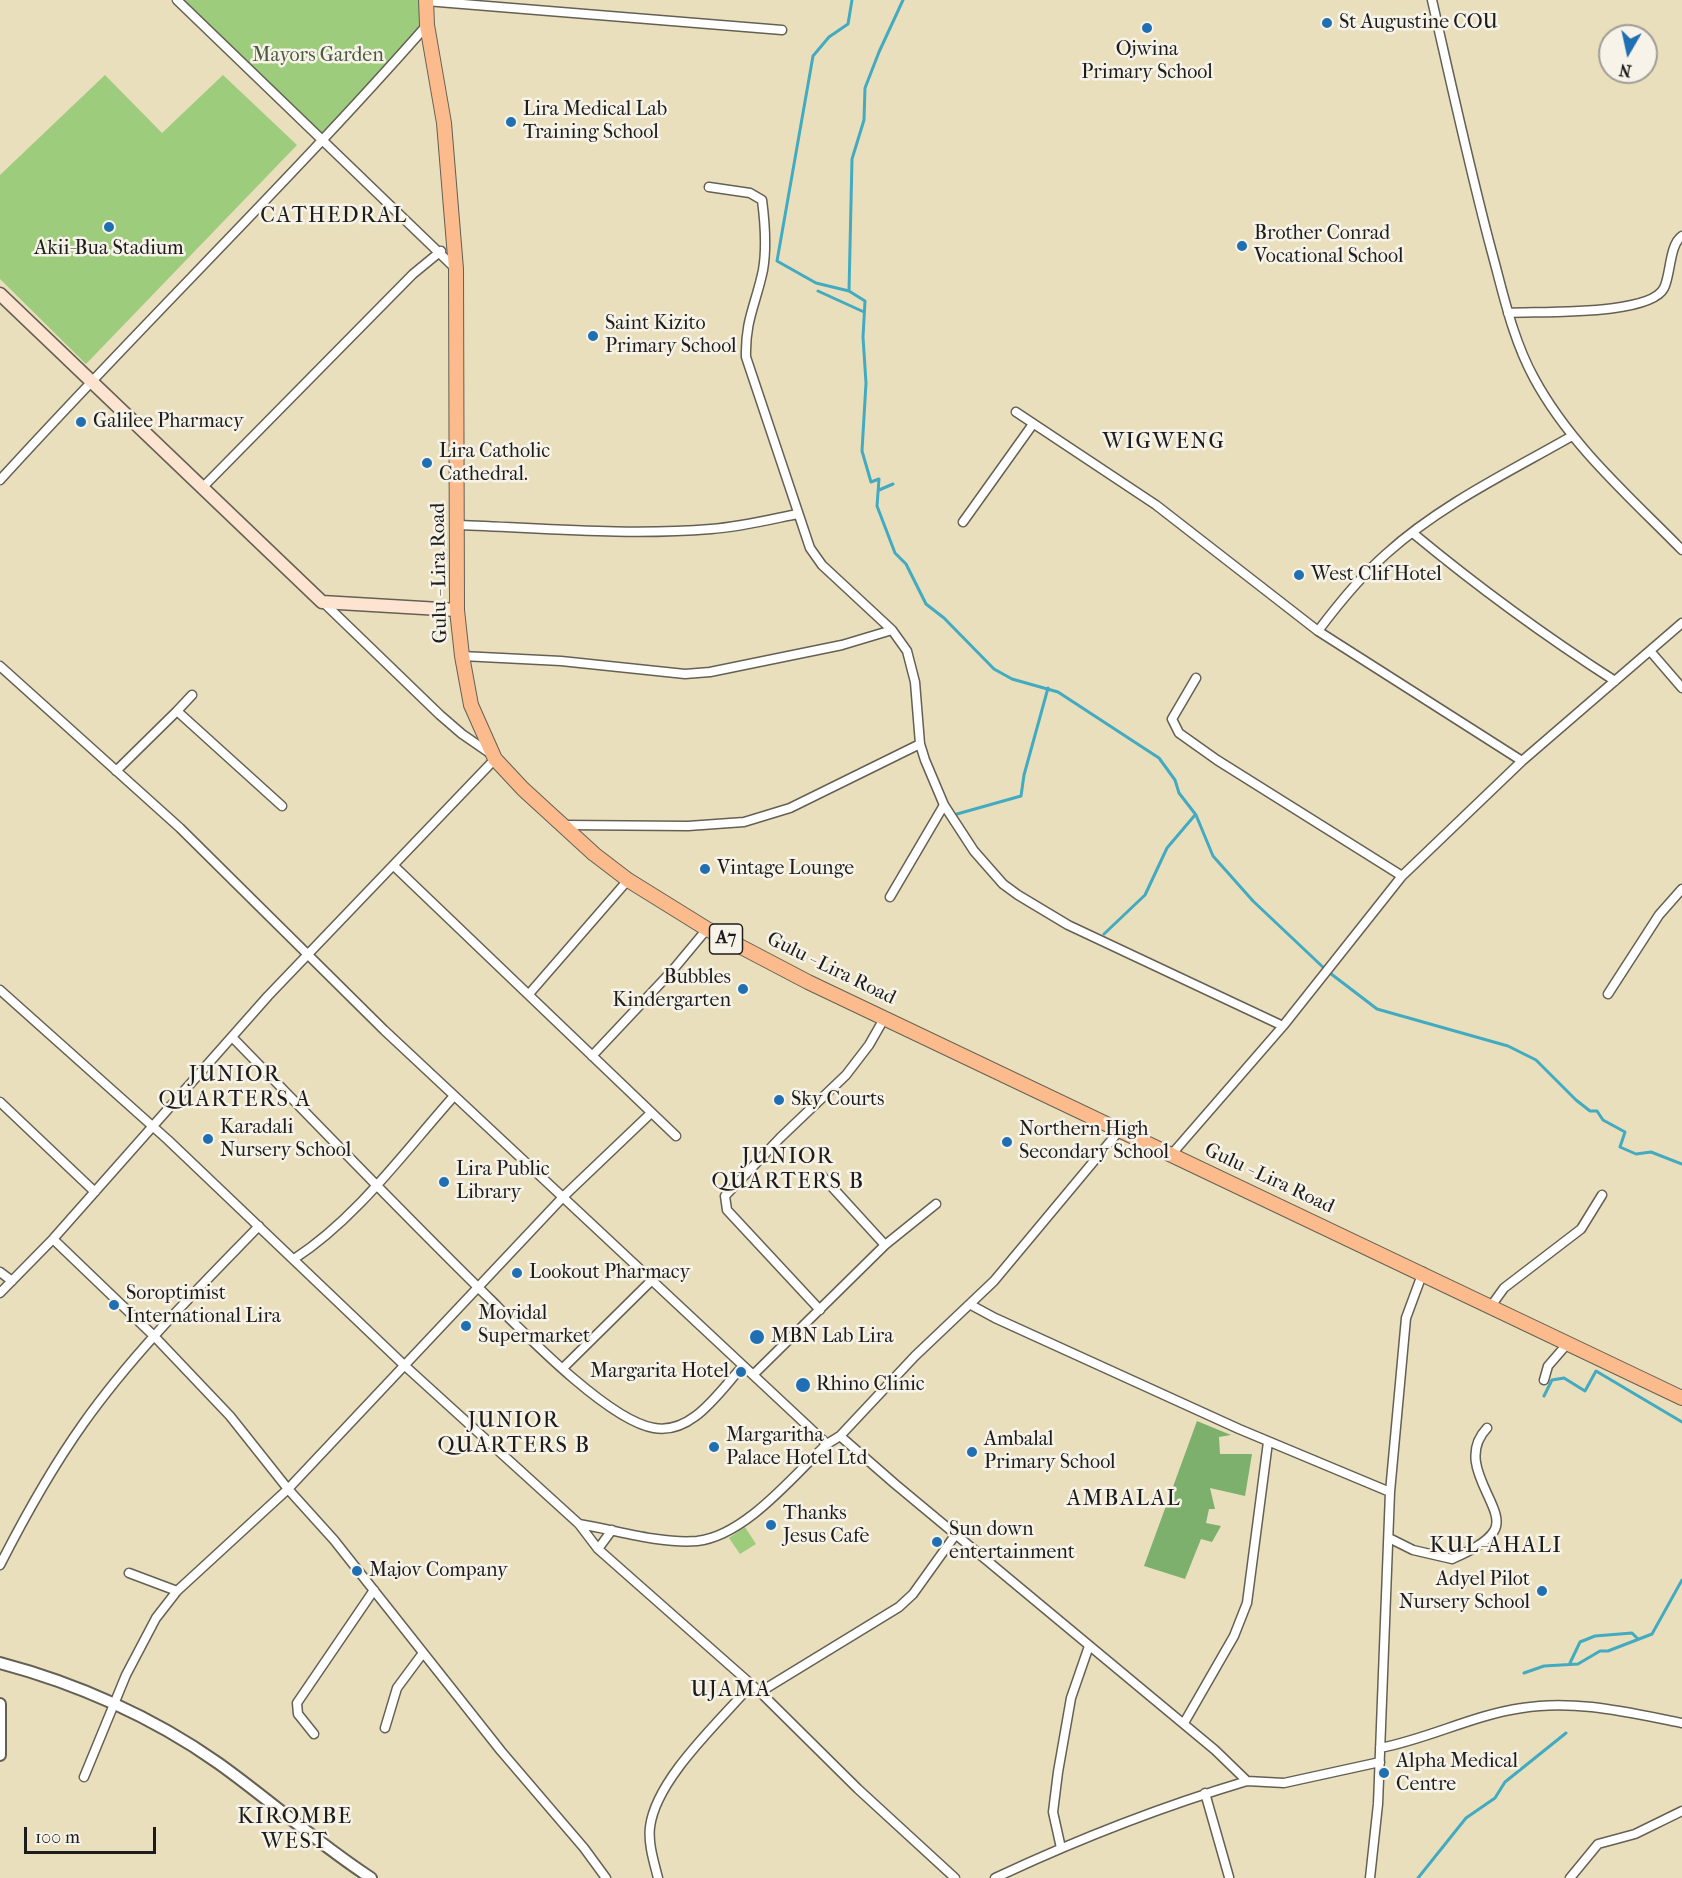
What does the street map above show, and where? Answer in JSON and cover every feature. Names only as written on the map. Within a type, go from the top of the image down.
[{"type":"main road","name":"Gulu - Lira Road","points":[[426,1],[427,25],[444,123],[456,269],[459,525],[457,610],[471,705],[494,757],[523,789],[628,880],[706,929],[808,982],[1119,1131],[1423,1272],[1682,1398]]},
{"type":"main road","points":[[0,294],[204,486],[322,602],[457,610]]},
{"type":"street","points":[[177,0],[322,142],[441,251],[456,269]]},
{"type":"street","points":[[1432,0],[1468,164],[1508,313],[1534,378],[1572,436],[1682,550]]},
{"type":"street","points":[[426,1],[782,30]]},
{"type":"street","points":[[0,480],[90,380],[322,142],[427,25]]},
{"type":"street","points":[[709,187],[750,193],[762,200],[765,241],[763,268],[750,311],[745,340],[746,357],[810,548],[822,565],[892,630],[907,651],[912,664],[920,744],[944,806],[989,869],[1018,895],[1107,944],[1283,1026]]},
{"type":"street","points":[[1508,313],[1625,307],[1656,297],[1664,289],[1676,244],[1682,237]]},
{"type":"street","points":[[204,486],[413,274],[441,251]]},
{"type":"street","points":[[1016,412],[1156,505],[1318,630],[1522,761]]},
{"type":"street","points":[[963,522],[1033,424]]},
{"type":"street","points":[[1318,630],[1343,598],[1387,553],[1455,503],[1572,436]]},
{"type":"street","points":[[459,525],[601,532],[709,529],[797,514]]},
{"type":"street","points":[[1414,534],[1481,589],[1559,645],[1615,681]]},
{"type":"street","points":[[0,1293],[53,1239],[151,1126],[307,955],[394,866],[494,757],[440,715],[322,602]]},
{"type":"street","points":[[1171,1155],[1283,1026],[1402,876],[1522,761],[1682,623]]},
{"type":"street","points":[[462,656],[561,661],[685,674],[710,672],[842,645],[892,630]]},
{"type":"street","points":[[1651,652],[1682,688]]},
{"type":"street","points":[[0,666],[180,828],[307,955],[454,1096],[827,1444]]},
{"type":"street","points":[[1196,678],[1172,719],[1179,733],[1217,760],[1402,876]]},
{"type":"street","points":[[116,771],[192,695]]},
{"type":"street","points":[[177,711],[282,806]]},
{"type":"street","points":[[564,825],[688,826],[744,822],[790,808],[920,744]]},
{"type":"street","points":[[890,897],[944,806]]},
{"type":"street","points":[[394,866],[529,994],[650,1114],[676,1136]]},
{"type":"street","points":[[529,994],[628,880]]},
{"type":"street","points":[[1608,994],[1659,915],[1682,889]]},
{"type":"street","points":[[592,1056],[672,971],[706,929]]},
{"type":"street","points":[[0,990],[259,1226],[404,1365],[579,1524],[598,1549],[760,1692],[858,1789],[955,1878]]},
{"type":"street","points":[[820,1310],[727,1210],[725,1196],[780,1138],[846,1075],[885,1017]]},
{"type":"street","points":[[232,1037],[375,1186],[478,1287],[563,1368],[620,1414],[637,1423],[663,1428],[688,1422],[743,1366]]},
{"type":"street","points":[[294,1259],[334,1228],[375,1186],[454,1096]]},
{"type":"street","points":[[0,1102],[95,1192]]},
{"type":"street","points":[[84,1777],[113,1704],[148,1633],[177,1591],[288,1489],[564,1197],[650,1114]]},
{"type":"street","points":[[579,1524],[674,1540],[713,1538],[728,1532],[748,1518],[827,1444],[840,1436],[915,1356],[970,1305],[1021,1251],[1119,1131]]},
{"type":"street","points":[[822,1176],[885,1245]]},
{"type":"street","points":[[1491,1306],[1504,1288],[1581,1229],[1602,1195]]},
{"type":"street","points":[[753,1375],[885,1245],[936,1204]]},
{"type":"street","points":[[0,1566],[38,1494],[83,1423],[154,1336],[259,1226]]},
{"type":"street","points":[[53,1239],[154,1336],[230,1416],[288,1489],[374,1590],[606,1878]]},
{"type":"street","points":[[0,1272],[12,1281]]},
{"type":"street","points":[[1370,1878],[1378,1804],[1390,1492],[1406,1318],[1423,1272]]},
{"type":"street","points":[[563,1368],[651,1281]]},
{"type":"street","points":[[970,1305],[1105,1370],[1268,1442],[1390,1492]]},
{"type":"street","points":[[1544,1377],[1568,1343]]},
{"type":"street","points":[[1389,1538],[1413,1550],[1452,1559],[1487,1539],[1495,1530],[1497,1520],[1476,1465],[1477,1446],[1487,1428]]},
{"type":"street","points":[[840,1436],[1184,1723],[1247,1781]]},
{"type":"street","points":[[1184,1723],[1234,1636],[1247,1603],[1268,1442]]},
{"type":"street","points":[[598,1549],[612,1530]]},
{"type":"street","points":[[760,1692],[899,1607],[913,1594],[956,1534]]},
{"type":"street","points":[[129,1573],[177,1591]]},
{"type":"street","points":[[314,1734],[298,1714],[297,1703],[374,1590]]},
{"type":"street","points":[[1061,1848],[1053,1809],[1071,1698],[1089,1646]]},
{"type":"street","points":[[385,1728],[397,1688],[423,1653]]},
{"type":"street","points":[[0,1663],[46,1676],[153,1723],[219,1764],[309,1834],[371,1878]]},
{"type":"street","points":[[658,1878],[650,1838],[656,1804],[667,1781],[751,1685]]},
{"type":"street","points":[[0,1704],[0,1755]]},
{"type":"street","points":[[1380,1748],[1418,1740],[1519,1708],[1537,1706],[1599,1707],[1682,1723]]},
{"type":"street","points":[[995,1878],[1061,1848],[1205,1793],[1247,1781],[1284,1783],[1380,1761]]},
{"type":"street","points":[[1205,1793],[1229,1877]]},
{"type":"street","points":[[1570,1878],[1598,1844],[1635,1834],[1682,1811]]},
{"type":"green space","name":"Mayors Garden","points":[[181,0],[427,0],[428,17],[323,138]]},
{"type":"green space","name":"Akii-Bua Stadium","points":[[105,75],[162,133],[223,75],[297,145],[86,364],[0,279],[0,175]]},
{"type":"green space","points":[[1197,1421],[1231,1435],[1219,1437],[1220,1454],[1252,1454],[1245,1496],[1210,1488],[1215,1509],[1209,1509],[1206,1523],[1221,1526],[1212,1542],[1201,1539],[1185,1579],[1144,1566]]},
{"type":"green space","points":[[745,1527],[756,1544],[740,1554],[729,1538]]},
{"type":"waterway","points":[[849,291],[816,283],[777,261],[813,56],[829,37],[848,24],[852,0]]},
{"type":"waterway","points":[[903,0],[865,88],[864,120],[852,159],[849,291],[865,301],[863,337],[866,383],[862,451],[871,482],[879,479],[877,506],[895,553],[906,564],[926,604],[944,618],[994,669],[1012,679],[1058,692],[1159,758],[1175,780],[1179,793],[1196,815],[1213,856],[1253,901],[1326,970],[1377,1009],[1508,1046],[1536,1060],[1576,1100],[1590,1111],[1597,1111],[1603,1120],[1625,1132],[1620,1147],[1636,1154],[1651,1152],[1682,1164]]},
{"type":"waterway","points":[[818,291],[864,312]]},
{"type":"waterway","points":[[879,490],[893,484]]},
{"type":"waterway","points":[[957,814],[1021,796],[1024,775],[1048,688]]},
{"type":"waterway","points":[[1104,934],[1145,895],[1167,848],[1195,815]]},
{"type":"waterway","points":[[1544,1396],[1552,1380],[1564,1378],[1585,1391],[1596,1371],[1682,1422]]},
{"type":"waterway","points":[[1524,1673],[1544,1666],[1578,1664],[1600,1651],[1608,1651],[1652,1634],[1682,1580]]},
{"type":"waterway","points":[[1570,1663],[1580,1642],[1595,1636],[1632,1633],[1638,1639]]},
{"type":"waterway","points":[[1418,1878],[1466,1818],[1495,1798],[1505,1782],[1566,1733]]},
{"type":"place","name":"St Augustine COU","points":[[1327,23]]},
{"type":"place","name":"Ojwina Primary School","points":[[1147,28]]},
{"type":"place","name":"Lira Medical Lab Training School","points":[[511,122]]},
{"type":"place","name":"Akii-Bua Stadium","points":[[109,227]]},
{"type":"place","name":"Brother Conrad Vocational School","points":[[1242,246]]},
{"type":"place","name":"Saint Kizito Primary School","points":[[593,336]]},
{"type":"place","name":"Galilee Pharmacy","points":[[81,422]]},
{"type":"place","name":"Lira Catholic Cathedral.","points":[[427,463]]},
{"type":"place","name":"West Clif Hotel","points":[[1299,575]]},
{"type":"place","name":"Vintage Lounge","points":[[705,869]]},
{"type":"place","name":"Bubbles Kindergarten","points":[[743,989]]},
{"type":"place","name":"Sky Courts","points":[[779,1100]]},
{"type":"place","name":"Karadali Nursery School","points":[[208,1139]]},
{"type":"place","name":"Northern High Secondary School","points":[[1007,1142]]},
{"type":"place","name":"Lira Public Library","points":[[444,1182]]},
{"type":"place","name":"Lookout Pharmacy","points":[[517,1273]]},
{"type":"place","name":"Soroptimist International Lira","points":[[114,1305]]},
{"type":"place","name":"Movidal Supermarket","points":[[466,1326]]},
{"type":"place","name":"MBN Lab Lira","points":[[757,1337]]},
{"type":"place","name":"Margarita Hotel","points":[[741,1372]]},
{"type":"place","name":"Rhino Clinic","points":[[803,1385]]},
{"type":"place","name":"Margaritha Palace Hotel Ltd","points":[[714,1447]]},
{"type":"place","name":"Ambalal Primary School","points":[[972,1452]]},
{"type":"place","name":"Thanks Jesus Cafe","points":[[771,1525]]},
{"type":"place","name":"Sun down entertainment","points":[[937,1542]]},
{"type":"place","name":"Majov Company","points":[[357,1571]]},
{"type":"place","name":"Adyel Pilot Nursery School","points":[[1542,1591]]},
{"type":"place","name":"Alpha Medical Centre","points":[[1384,1773]]},
{"type":"district","name":"CATHEDRAL","points":[[334,217]]},
{"type":"district","name":"WIGWENG","points":[[1164,443]]},
{"type":"district","name":"JUNIOR QUARTERS A","points":[[235,1088]]},
{"type":"district","name":"JUNIOR QUARTERS B","points":[[788,1170]]},
{"type":"district","name":"JUNIOR QUARTERS B","points":[[514,1434]]},
{"type":"district","name":"AMBALAL","points":[[1124,1500]]},
{"type":"district","name":"KUL-AHALI","points":[[1496,1547]]},
{"type":"district","name":"UJAMA","points":[[731,1691]]},
{"type":"district","name":"KIROMBE WEST","points":[[295,1830]]}]
